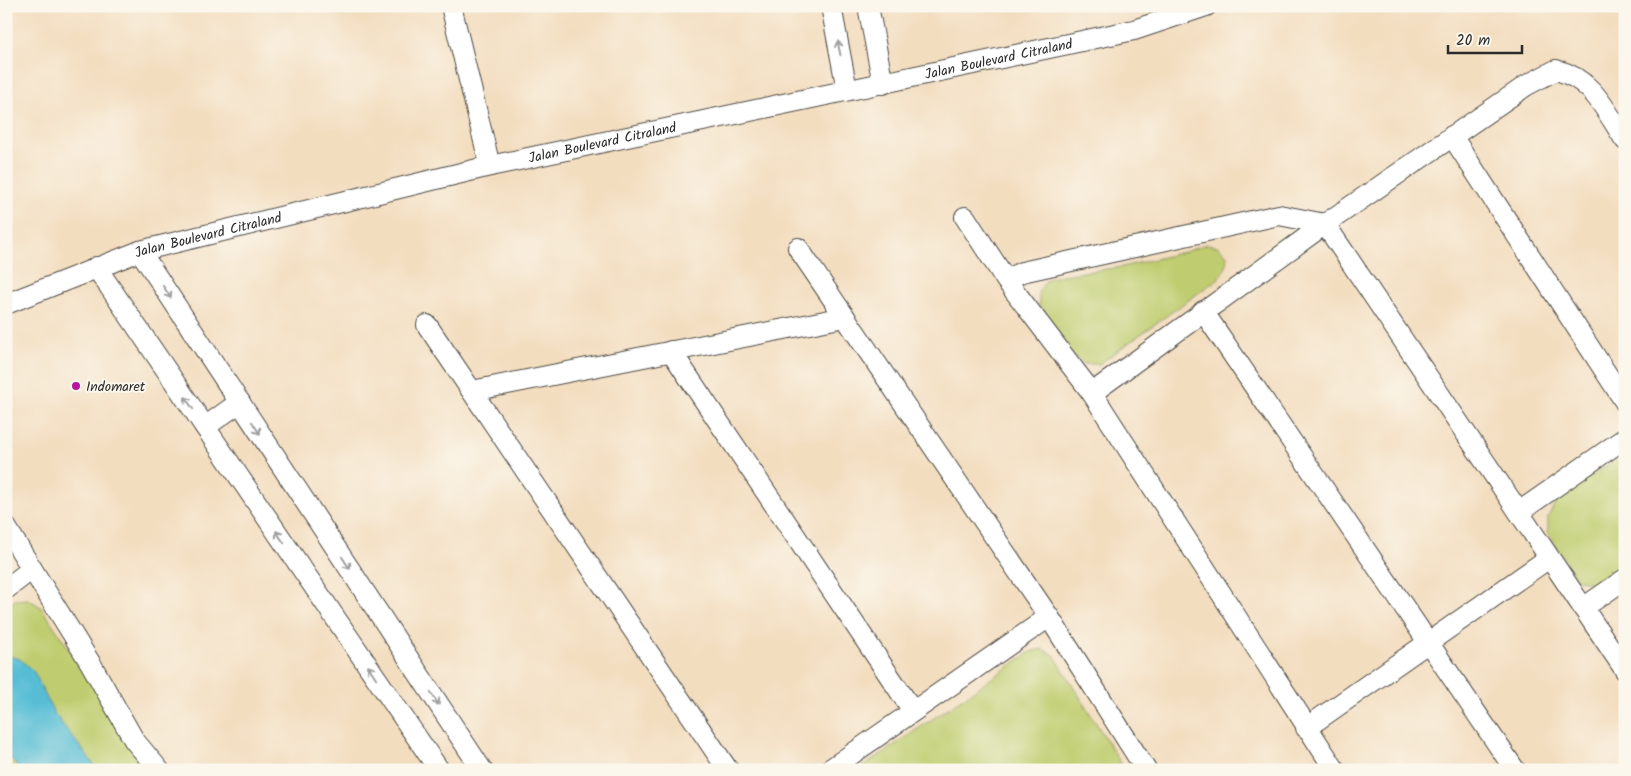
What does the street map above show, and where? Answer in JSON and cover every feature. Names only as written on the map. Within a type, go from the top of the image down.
[{"type":"street","points":[[451,6],[490,166]]},
{"type":"street","points":[[831,6],[847,90]]},
{"type":"street","points":[[868,6],[883,84]]},
{"type":"street","name":"Jalan Boulevard Citraland","points":[[6,304],[140,251],[490,166],[1134,30],[1206,6]]},
{"type":"street","points":[[1092,393],[1325,224],[1527,85],[1556,70],[1572,74],[1591,89],[1625,140]]},
{"type":"street","points":[[1452,136],[1625,402]]},
{"type":"street","points":[[1006,280],[1022,272],[1279,215],[1325,224],[1625,670]]},
{"type":"street","points":[[965,217],[1006,280],[1092,393],[1306,728],[1335,770]]},
{"type":"street","points":[[798,248],[1049,617],[1146,770]]},
{"type":"street","points":[[140,251],[482,770]]},
{"type":"street","points":[[96,267],[439,770]]},
{"type":"street","points":[[1203,311],[1515,770]]},
{"type":"street","points":[[472,391],[845,317]]},
{"type":"street","points":[[427,325],[728,770]]},
{"type":"street","points":[[672,351],[913,711]]},
{"type":"street","points":[[205,427],[240,402]]},
{"type":"street","points":[[1519,512],[1625,438]]},
{"type":"street","points":[[6,527],[134,740],[159,770]]},
{"type":"street","points":[[1306,728],[1549,558]]},
{"type":"street","points":[[6,589],[32,569]]},
{"type":"street","points":[[1583,608],[1625,579]]},
{"type":"street","points":[[829,770],[1049,617]]},
{"type":"green space","points":[[1206,244],[1219,247],[1227,256],[1226,267],[1218,279],[1099,364],[1084,364],[1072,356],[1039,305],[1039,291],[1047,279],[1062,275],[1122,267],[1188,251]]},
{"type":"green space","points":[[1625,453],[1625,566],[1597,585],[1575,578],[1548,533],[1548,517],[1558,498]]},
{"type":"green space","points":[[28,599],[41,607],[150,770],[6,770],[6,607],[15,600]]},
{"type":"green space","points":[[1042,649],[1054,655],[1123,767],[1122,770],[858,770],[1030,652]]},
{"type":"water","points":[[6,655],[20,659],[34,672],[54,713],[98,770],[20,770],[6,752]]},
{"type":"place","name":"Indomaret","points":[[76,386]]}]
